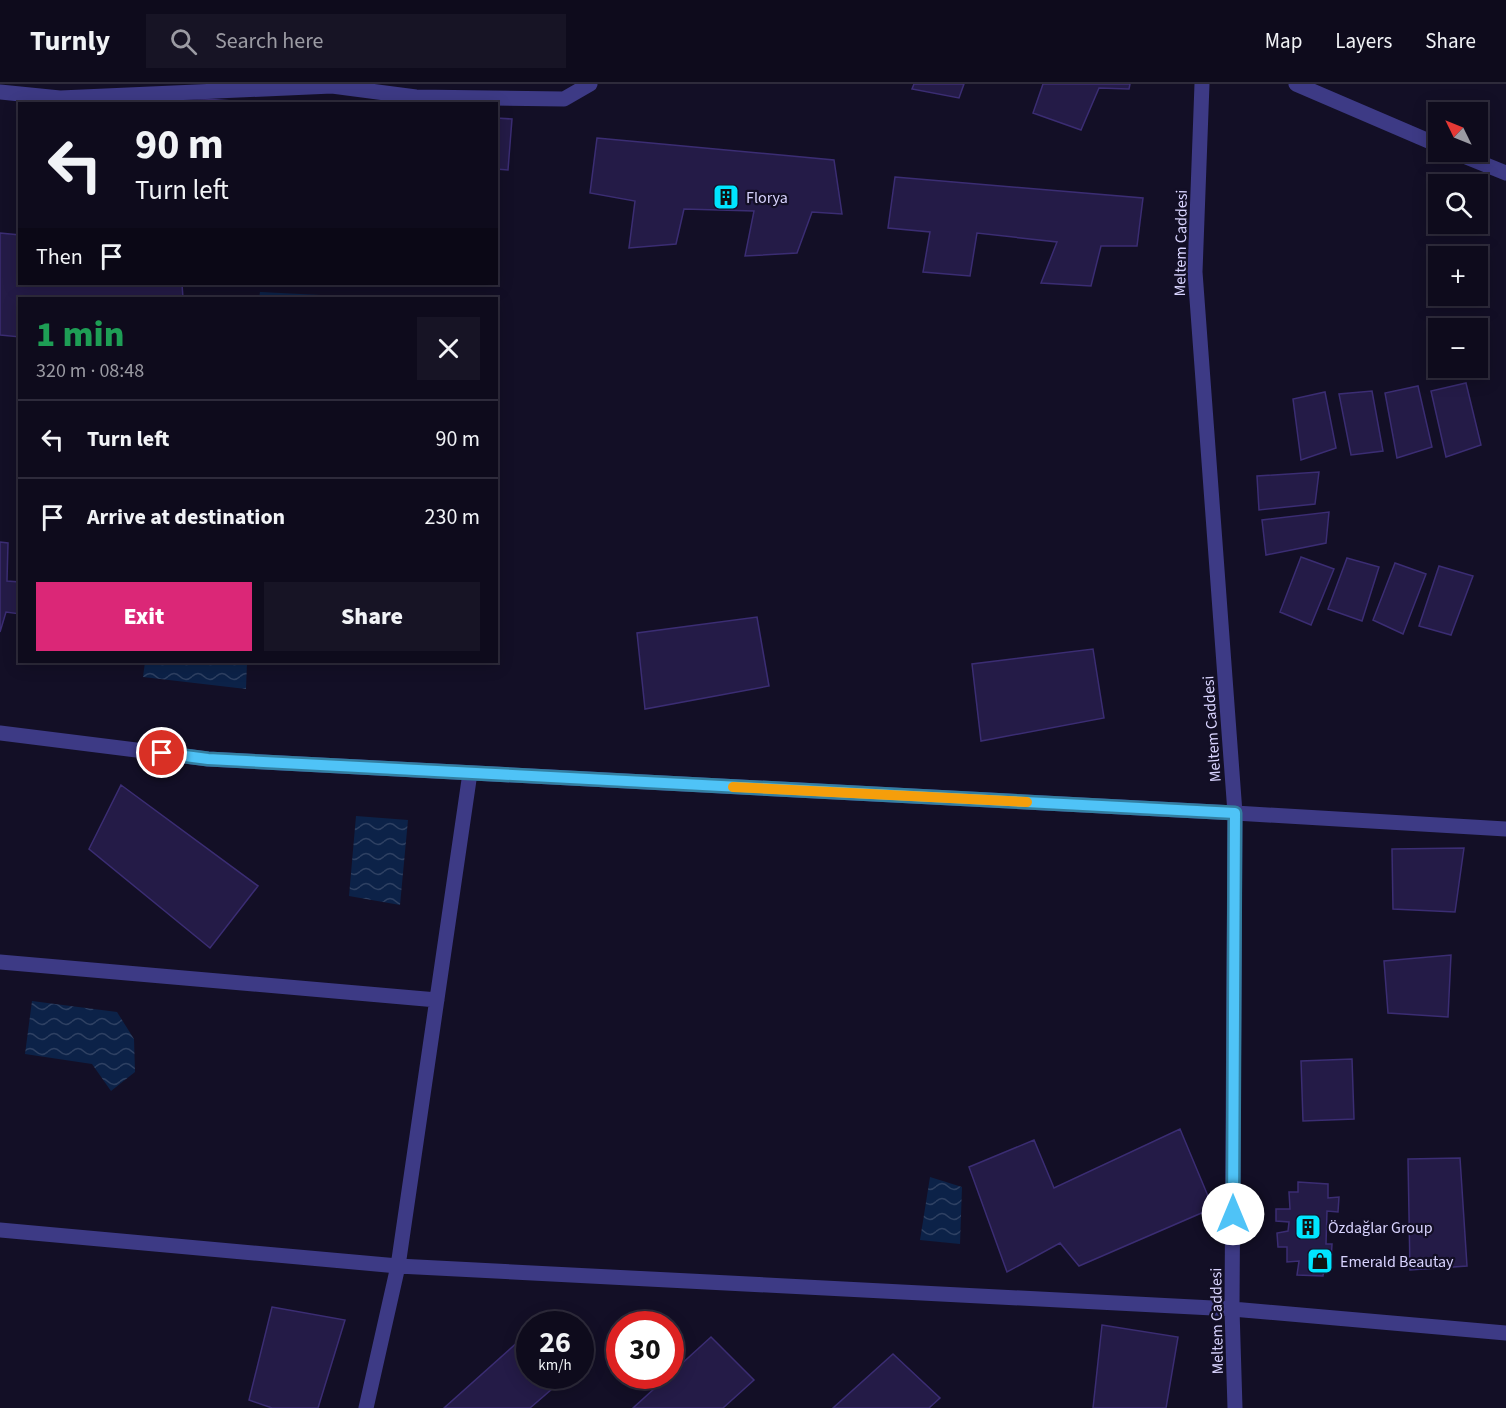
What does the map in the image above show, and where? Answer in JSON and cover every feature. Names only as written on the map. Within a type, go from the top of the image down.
[{"type":"street","points":[[0,93],[60,98],[332,85],[416,97],[564,99],[590,84]]},
{"type":"street","name":"Meltem Caddesi","points":[[1202,84],[1195,272],[1235,813],[1233,1309],[1235,1408]]},
{"type":"street","points":[[1296,84],[1428,141]]},
{"type":"street","points":[[1479,162],[1506,173]]},
{"type":"street","points":[[0,733],[208,759],[1506,829]]},
{"type":"street","points":[[366,1408],[398,1266],[470,773]]},
{"type":"street","points":[[0,962],[437,1000]]},
{"type":"street","points":[[0,1230],[398,1266],[1233,1309],[1506,1333]]},
{"type":"water","points":[[260,292],[361,297],[259,297]]},
{"type":"water","points":[[145,663],[247,663],[246,689],[143,677]]},
{"type":"water","points":[[356,816],[408,820],[400,905],[349,896]]},
{"type":"water","points":[[32,1001],[117,1012],[134,1039],[135,1072],[111,1091],[92,1064],[25,1054]]},
{"type":"water","points":[[930,1177],[962,1187],[960,1244],[920,1240]]},
{"type":"building","points":[[914,84],[964,84],[959,98],[912,89]]},
{"type":"building","points":[[1043,84],[1130,84],[1129,89],[1099,88],[1081,130],[1033,113]]},
{"type":"building","points":[[145,95],[250,102],[144,102]]},
{"type":"building","points":[[498,118],[512,119],[508,170],[498,169]]},
{"type":"building","name":"Florya","points":[[597,138],[834,160],[842,214],[812,212],[797,253],[745,256],[754,211],[684,209],[676,244],[629,248],[635,201],[590,193]]},
{"type":"building","points":[[895,177],[1143,198],[1137,246],[1101,246],[1091,286],[1041,283],[1057,242],[977,233],[970,276],[923,272],[930,232],[888,228]]},
{"type":"building","points":[[0,233],[18,235],[18,285],[182,285],[183,297],[18,297],[18,337],[0,335]]},
{"type":"building","points":[[1466,383],[1481,445],[1446,457],[1431,391]]},
{"type":"building","points":[[1418,386],[1432,447],[1397,458],[1385,393]]},
{"type":"building","points":[[1372,391],[1383,451],[1351,455],[1339,394]]},
{"type":"building","points":[[1325,392],[1336,448],[1301,460],[1293,399]]},
{"type":"building","points":[[1319,472],[1315,504],[1259,510],[1257,476]]},
{"type":"building","points":[[1329,512],[1326,543],[1266,555],[1262,520]]},
{"type":"building","points":[[0,542],[8,543],[7,581],[18,582],[18,614],[6,612],[0,632]]},
{"type":"building","points":[[1301,557],[1334,569],[1311,625],[1280,612]]},
{"type":"building","points":[[1347,558],[1379,567],[1362,621],[1328,609]]},
{"type":"building","points":[[1395,563],[1426,574],[1403,634],[1373,620]]},
{"type":"building","points":[[1439,566],[1473,576],[1451,635],[1419,626]]},
{"type":"building","points":[[757,617],[769,686],[645,709],[637,633]]},
{"type":"building","points":[[1093,649],[1104,718],[981,741],[972,664]]},
{"type":"building","points":[[121,785],[258,886],[210,948],[89,849]]},
{"type":"building","points":[[1464,848],[1455,912],[1393,909],[1392,849]]},
{"type":"building","points":[[1451,955],[1448,1017],[1388,1013],[1384,961]]},
{"type":"building","points":[[1352,1059],[1354,1119],[1303,1121],[1301,1061]]},
{"type":"building","points":[[1180,1129],[1213,1208],[1079,1266],[1060,1243],[1007,1272],[969,1167],[1034,1140],[1054,1188]]},
{"type":"building","points":[[1460,1158],[1467,1266],[1410,1270],[1408,1159]]},
{"type":"building","name":"Özdağlar Group","points":[[1298,1182],[1328,1184],[1328,1198],[1339,1197],[1338,1212],[1327,1211],[1326,1244],[1332,1244],[1331,1261],[1325,1261],[1323,1276],[1297,1275],[1299,1261],[1287,1262],[1287,1247],[1278,1247],[1277,1233],[1288,1231],[1289,1222],[1276,1221],[1276,1209],[1290,1209],[1289,1192],[1298,1192]]},
{"type":"building","points":[[272,1307],[345,1320],[318,1408],[272,1408],[249,1400]]},
{"type":"building","points":[[1102,1325],[1178,1337],[1166,1408],[1093,1408]]},
{"type":"building","points":[[711,1337],[754,1380],[723,1408],[633,1408],[654,1389],[684,1389],[684,1362]]},
{"type":"building","points":[[516,1344],[516,1389],[552,1389],[530,1408],[444,1408]]},
{"type":"building","points":[[893,1354],[940,1398],[929,1408],[833,1408]]},
{"type":"slow traffic","points":[[733,787],[1027,802]]},
{"type":"place","name":"Florya","points":[[726,197]]},
{"type":"place","name":"Özdağlar Group","points":[[1308,1227]]},
{"type":"place","name":"Emerald Beautay","points":[[1320,1261]]},
{"type":"route","points":[[162,753],[208,759],[1235,813],[1233,1214]]}]
